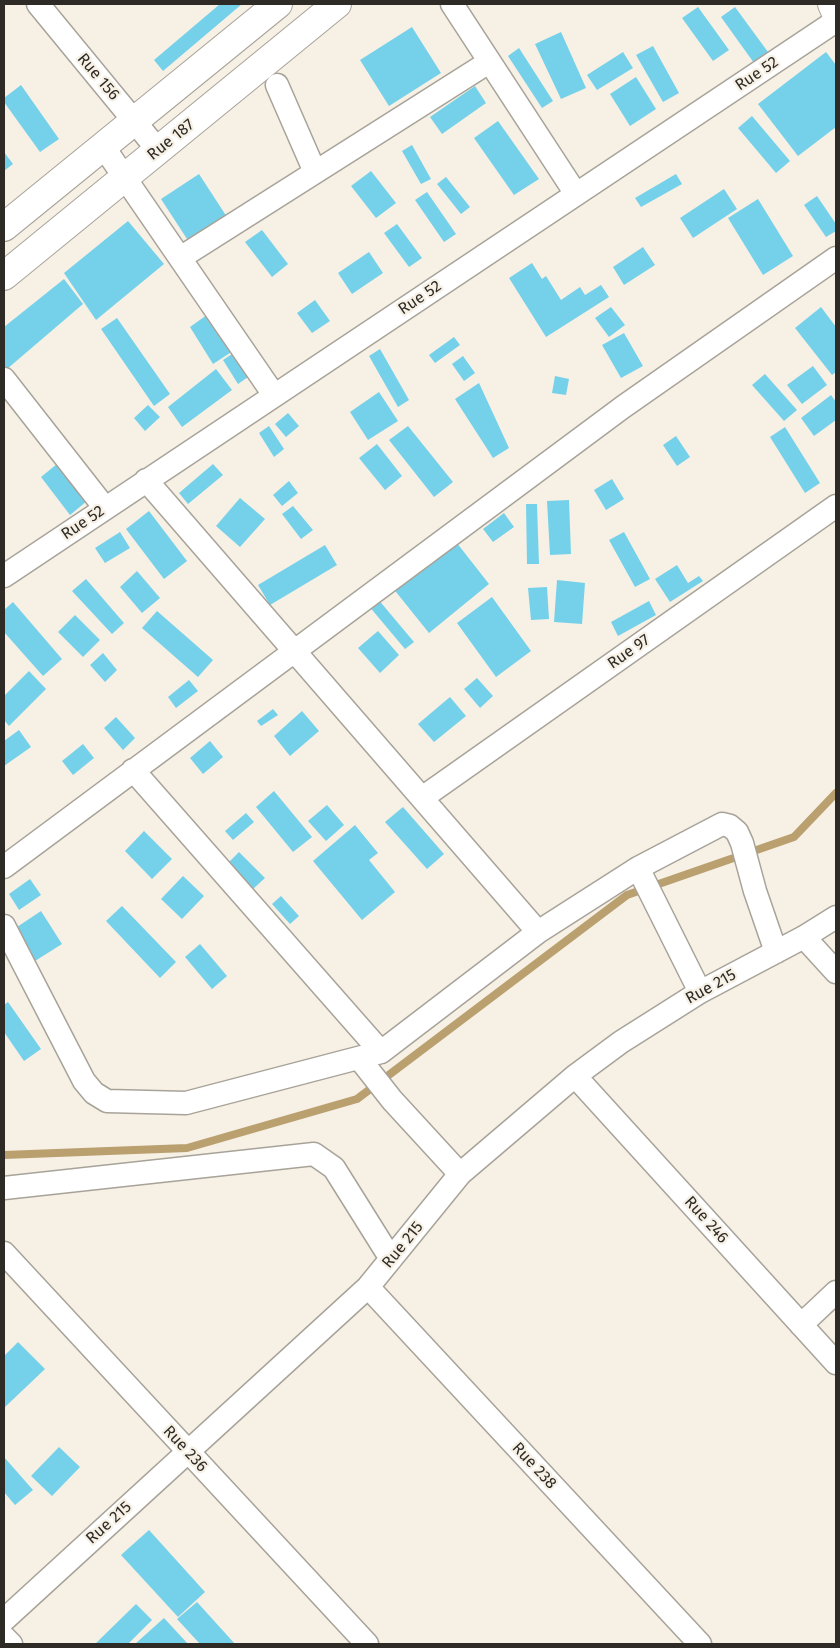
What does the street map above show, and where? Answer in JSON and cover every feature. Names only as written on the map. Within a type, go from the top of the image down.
[{"type":"street","name":"Rue 156","points":[[38,4],[158,150]]},
{"type":"street","points":[[4,227],[278,4]]},
{"type":"street","name":"Rue 187","points":[[4,276],[338,4]]},
{"type":"street","points":[[452,4],[576,194]]},
{"type":"street","points":[[832,4],[836,13]]},
{"type":"street","name":"Rue 52","points":[[4,576],[836,21]]},
{"type":"street","points":[[180,258],[489,62]]},
{"type":"street","points":[[277,85],[316,172]]},
{"type":"street","points":[[104,146],[274,396]]},
{"type":"street","points":[[4,867],[623,407],[836,258]]},
{"type":"street","points":[[4,379],[105,508]]},
{"type":"street","points":[[146,480],[538,932]]},
{"type":"street","name":"Rue 97","points":[[422,798],[836,506]]},
{"type":"street","points":[[133,770],[381,1052]]},
{"type":"street","points":[[4,926],[84,1081],[94,1093],[107,1101],[186,1103],[381,1052],[538,932],[645,882],[722,824],[730,826],[737,832],[742,843],[755,891],[776,952]]},
{"type":"street","points":[[645,882],[700,992]]},
{"type":"street","name":"Rue 215","points":[[4,1620],[368,1287],[460,1174],[575,1076],[621,1042],[700,992],[804,937],[836,917]]},
{"type":"street","points":[[804,937],[836,972]]},
{"type":"street","points":[[359,1058],[392,1100],[460,1174]]},
{"type":"street","name":"Rue 246","points":[[575,1076],[836,1363]]},
{"type":"street","points":[[4,1188],[314,1154],[334,1168],[391,1259]]},
{"type":"street","name":"Rue 236","points":[[4,1253],[367,1644]]},
{"type":"street","name":"Rue 238","points":[[368,1287],[700,1644]]},
{"type":"street","points":[[801,1325],[836,1292]]},
{"type":"street","points":[[4,1637],[11,1644]]},
{"type":"building","points":[[220,4],[242,4],[163,71],[154,60]]},
{"type":"building","points":[[698,7],[729,50],[713,61],[682,18]]},
{"type":"building","points":[[735,7],[768,52],[754,63],[721,17]]},
{"type":"building","points":[[412,27],[441,73],[389,106],[360,60]]},
{"type":"building","points":[[561,32],[586,88],[561,99],[535,44]]},
{"type":"building","points":[[653,46],[679,93],[663,102],[636,55]]},
{"type":"building","points":[[519,48],[553,101],[542,108],[508,56]]},
{"type":"building","points":[[623,52],[633,68],[597,90],[587,75]]},
{"type":"building","points":[[826,52],[836,65],[836,127],[798,156],[758,104]]},
{"type":"building","points":[[636,77],[656,109],[630,126],[610,94]]},
{"type":"building","points":[[21,85],[59,139],[40,152],[4,102],[4,98]]},
{"type":"building","points":[[475,86],[486,103],[442,134],[430,117]]},
{"type":"building","points":[[752,116],[790,161],[776,173],[738,128]]},
{"type":"building","points":[[498,121],[539,179],[514,195],[474,138]]},
{"type":"building","points":[[412,145],[431,179],[421,184],[402,151]]},
{"type":"building","points":[[4,152],[13,164],[4,171]]},
{"type":"building","points":[[371,171],[396,203],[376,218],[351,186]]},
{"type":"building","points":[[199,174],[227,217],[189,242],[161,199]]},
{"type":"building","points":[[676,174],[682,184],[641,207],[635,198]]},
{"type":"building","points":[[446,177],[470,207],[461,214],[437,184]]},
{"type":"building","points":[[724,189],[737,209],[693,238],[680,218]]},
{"type":"building","points":[[427,192],[456,234],[444,242],[415,200]]},
{"type":"building","points":[[817,196],[836,224],[836,231],[826,237],[804,205]]},
{"type":"building","points":[[758,199],[793,256],[763,275],[728,218]]},
{"type":"building","points":[[128,221],[164,264],[96,320],[64,273]]},
{"type":"building","points":[[397,224],[422,258],[409,267],[384,233]]},
{"type":"building","points":[[262,230],[288,264],[272,277],[245,242]]},
{"type":"building","points":[[643,247],[655,265],[624,285],[613,267]]},
{"type":"building","points":[[369,252],[383,273],[352,294],[338,273]]},
{"type":"building","points":[[532,263],[542,279],[546,276],[561,300],[580,287],[585,295],[601,285],[609,297],[546,337],[509,278]]},
{"type":"building","points":[[64,279],[83,304],[7,369],[4,365],[4,327]]},
{"type":"building","points":[[315,300],[330,321],[312,333],[297,313]]},
{"type":"building","points":[[611,307],[625,325],[609,337],[595,318]]},
{"type":"building","points":[[821,307],[836,327],[836,372],[832,375],[795,328]]},
{"type":"building","points":[[211,312],[236,349],[213,364],[190,327]]},
{"type":"building","points":[[117,318],[170,394],[154,406],[101,329]]},
{"type":"building","points":[[624,333],[643,366],[621,378],[602,345]]},
{"type":"building","points":[[454,337],[460,345],[435,363],[429,355]]},
{"type":"building","points":[[380,349],[409,400],[398,407],[369,356]]},
{"type":"building","points":[[235,352],[251,375],[238,384],[223,360]]},
{"type":"building","points":[[463,356],[475,373],[464,381],[452,364]]},
{"type":"building","points":[[813,366],[827,385],[802,404],[787,385]]},
{"type":"building","points":[[216,369],[232,390],[182,427],[168,407]]},
{"type":"building","points":[[765,374],[797,410],[784,421],[752,385]]},
{"type":"building","points":[[555,376],[569,379],[566,395],[552,393]]},
{"type":"building","points":[[479,383],[509,448],[493,458],[455,399]]},
{"type":"building","points":[[379,392],[398,421],[368,440],[350,412]]},
{"type":"building","points":[[831,395],[836,402],[836,420],[814,436],[801,418]]},
{"type":"building","points":[[148,405],[160,417],[145,431],[134,418]]},
{"type":"building","points":[[288,413],[299,426],[286,437],[275,424]]},
{"type":"building","points":[[269,426],[284,449],[274,457],[259,433]]},
{"type":"building","points":[[408,426],[453,482],[434,497],[389,440]]},
{"type":"building","points":[[785,427],[820,483],[805,493],[770,437]]},
{"type":"building","points":[[676,436],[690,457],[677,466],[663,445]]},
{"type":"building","points":[[377,444],[402,476],[385,490],[359,458]]},
{"type":"building","points":[[57,464],[87,501],[70,515],[41,477]]},
{"type":"building","points":[[213,464],[223,475],[188,504],[179,493]]},
{"type":"building","points":[[612,479],[624,499],[606,510],[594,490]]},
{"type":"building","points":[[289,481],[298,493],[282,506],[273,495]]},
{"type":"building","points":[[240,498],[265,519],[240,547],[216,526]]},
{"type":"building","points":[[569,500],[571,554],[550,555],[547,501]]},
{"type":"building","points":[[526,504],[537,504],[539,564],[527,564]]},
{"type":"building","points":[[293,506],[313,530],[301,539],[282,514]]},
{"type":"building","points":[[149,511],[187,561],[164,579],[126,529]]},
{"type":"building","points":[[504,513],[514,527],[493,542],[483,529]]},
{"type":"building","points":[[120,532],[130,548],[105,563],[95,548]]},
{"type":"building","points":[[624,532],[650,579],[635,587],[609,540]]},
{"type":"building","points":[[453,538],[489,584],[429,633],[392,587]]},
{"type":"building","points":[[325,545],[337,565],[270,605],[258,585]]},
{"type":"building","points":[[677,565],[688,583],[699,576],[703,581],[670,602],[655,579]]},
{"type":"building","points":[[137,571],[160,598],[142,613],[120,587]]},
{"type":"building","points":[[86,579],[124,623],[112,634],[72,591]]},
{"type":"building","points":[[557,580],[585,583],[582,624],[554,622]]},
{"type":"building","points":[[547,587],[549,619],[531,620],[528,588]]},
{"type":"building","points":[[492,597],[531,651],[496,677],[457,623]]},
{"type":"building","points":[[377,598],[414,642],[405,649],[368,605]]},
{"type":"building","points":[[649,601],[656,615],[618,636],[611,622]]},
{"type":"building","points":[[13,602],[62,659],[43,676],[4,632],[4,610]]},
{"type":"building","points":[[157,611],[213,660],[198,677],[142,628]]},
{"type":"building","points":[[75,615],[100,640],[83,657],[58,632]]},
{"type":"building","points":[[378,631],[399,655],[380,673],[358,648]]},
{"type":"building","points":[[103,653],[117,670],[105,682],[90,665]]},
{"type":"building","points":[[29,671],[46,689],[9,726],[4,720],[4,696]]},
{"type":"building","points":[[477,678],[493,696],[480,708],[464,689]]},
{"type":"building","points":[[189,680],[198,691],[176,708],[168,697]]},
{"type":"building","points":[[450,697],[466,716],[434,742],[418,724]]},
{"type":"building","points":[[273,709],[278,715],[261,726],[257,721]]},
{"type":"building","points":[[302,711],[319,731],[290,756],[274,736]]},
{"type":"building","points":[[116,717],[135,738],[123,750],[104,728]]},
{"type":"building","points":[[19,730],[31,747],[4,766],[4,741]]},
{"type":"building","points":[[210,741],[223,757],[203,774],[190,758]]},
{"type":"building","points":[[83,744],[94,758],[73,775],[62,761]]},
{"type":"building","points":[[274,791],[312,837],[293,852],[256,807]]},
{"type":"building","points":[[327,805],[344,825],[326,841],[308,821]]},
{"type":"building","points":[[403,807],[444,854],[427,869],[385,822]]},
{"type":"building","points":[[246,813],[254,822],[233,840],[225,831]]},
{"type":"building","points":[[355,825],[378,853],[369,860],[395,892],[362,920],[313,861]]},
{"type":"building","points":[[144,831],[172,859],[152,879],[125,851]]},
{"type":"building","points":[[239,852],[265,878],[253,889],[228,863]]},
{"type":"building","points":[[183,876],[204,896],[182,919],[161,899]]},
{"type":"building","points":[[30,879],[41,895],[19,910],[9,894]]},
{"type":"building","points":[[281,896],[299,916],[290,924],[272,904]]},
{"type":"building","points":[[122,906],[176,962],[160,978],[106,921]]},
{"type":"building","points":[[41,911],[62,944],[35,961],[14,929]]},
{"type":"building","points":[[200,944],[227,976],[212,989],[185,957]]},
{"type":"building","points":[[8,1002],[41,1049],[24,1061],[4,1032],[4,1005]]},
{"type":"building","points":[[18,1342],[45,1369],[4,1408],[4,1356]]},
{"type":"building","points":[[59,1447],[80,1467],[52,1496],[31,1476]]},
{"type":"building","points":[[4,1457],[33,1490],[15,1505],[4,1492]]},
{"type":"building","points":[[149,1530],[205,1592],[178,1617],[121,1555]]},
{"type":"building","points":[[197,1602],[235,1644],[200,1644],[177,1619]]},
{"type":"building","points":[[136,1604],[152,1620],[128,1644],[95,1644]]},
{"type":"building","points":[[164,1618],[188,1644],[135,1644]]},
{"type":"waterway","points":[[4,1155],[187,1148],[357,1099],[627,895],[794,837],[836,793]]}]
